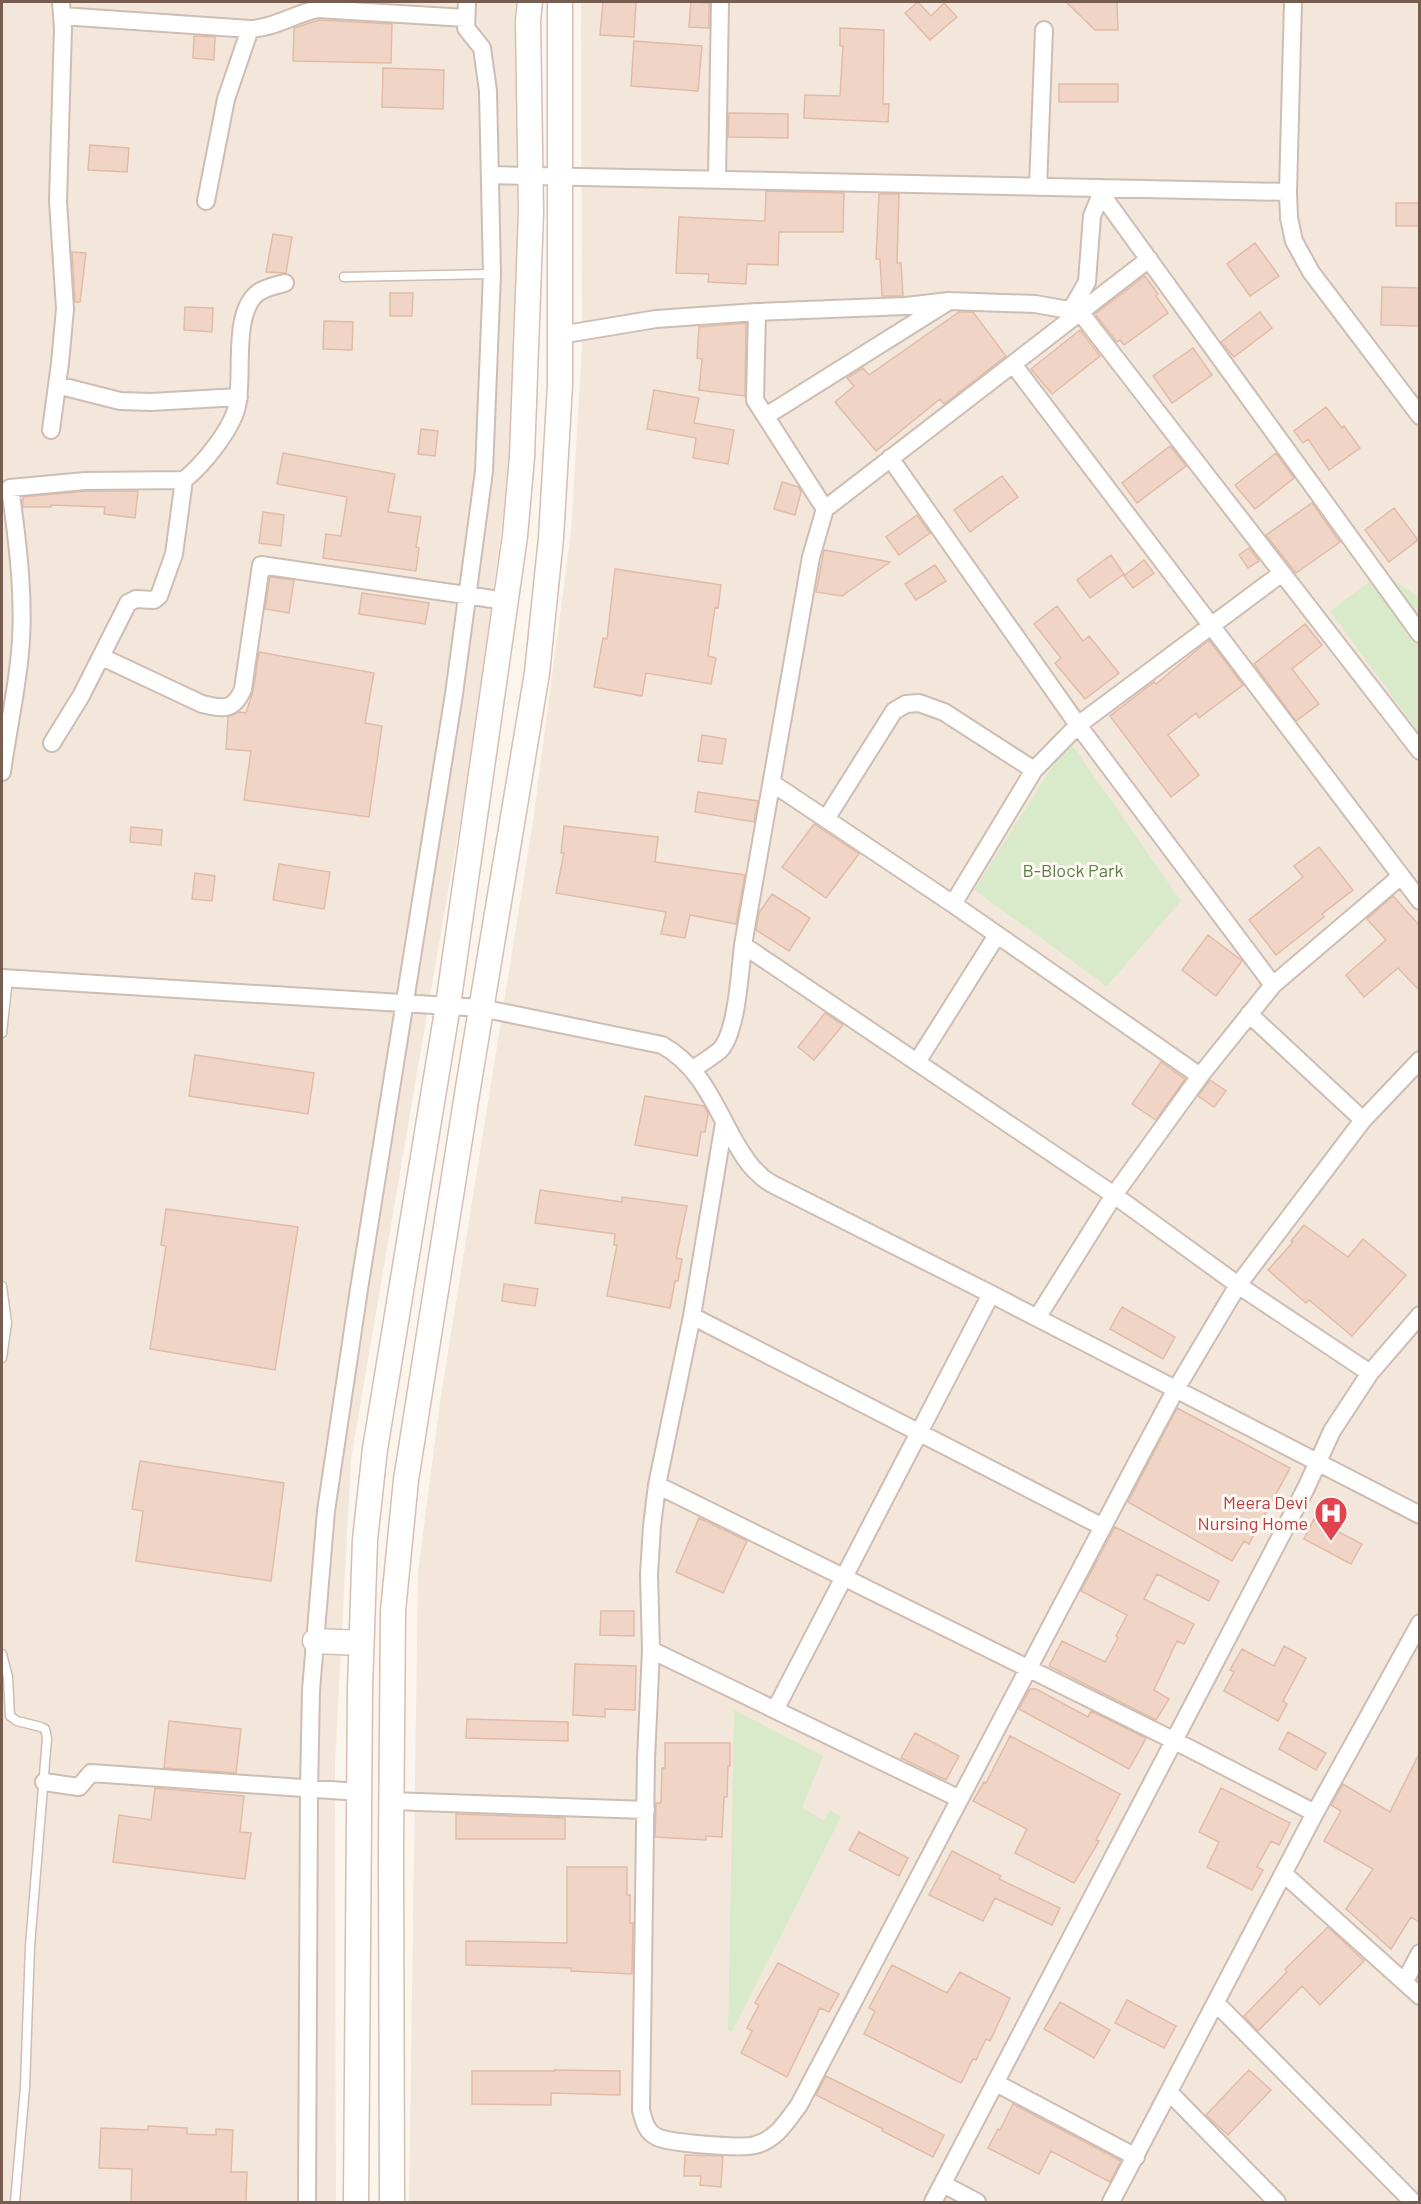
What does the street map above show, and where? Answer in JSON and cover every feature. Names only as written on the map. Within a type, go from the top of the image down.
[{"type":"street","points":[[356,2202],[361,1643],[365,1540],[375,1449],[448,1005],[515,536],[522,457],[531,212],[528,21],[530,2]]},
{"type":"street","points":[[392,2202],[393,1611],[406,1480],[537,673],[551,538],[560,385],[560,2]]},
{"type":"street","points":[[717,179],[720,2]]},
{"type":"street","points":[[1293,2],[1288,192],[1289,218],[1294,241],[1311,272],[1419,416]]},
{"type":"street","points":[[51,430],[64,309],[58,201],[61,9],[250,29],[266,29],[304,12],[318,9],[467,10],[466,28],[482,48],[488,91],[492,274],[484,471],[468,596],[326,1511],[311,1690],[307,2202]]},
{"type":"street","points":[[206,201],[226,99],[250,29]]},
{"type":"street","points":[[1038,187],[1044,30]]},
{"type":"street","points":[[490,175],[1038,187],[1099,191],[1288,192]]},
{"type":"street","points":[[1099,191],[1419,634]]},
{"type":"street","points":[[1075,311],[1087,282],[1092,216],[1099,191]]},
{"type":"street","points":[[693,1069],[721,1049],[728,1036],[736,1005],[743,945],[811,557],[825,509],[1012,364],[1075,311],[1149,259]]},
{"type":"street","points":[[52,743],[81,696],[128,603],[136,599],[154,600],[159,596],[174,554],[184,480],[223,437],[234,418],[239,397],[242,331],[248,305],[258,293],[285,283]]},
{"type":"street","points":[[560,335],[656,319],[906,306],[949,301],[1035,303],[1075,311],[1419,751]]},
{"type":"street","points":[[766,416],[949,301]]},
{"type":"street","points":[[757,312],[755,400],[825,509]]},
{"type":"street","points":[[1012,364],[1419,901]]},
{"type":"street","points":[[57,385],[82,393],[120,400],[151,402],[239,397]]},
{"type":"street","points":[[890,458],[1078,725],[1273,986]]},
{"type":"street","points":[[2,772],[19,661],[20,590],[17,535],[10,488],[85,481],[184,480]]},
{"type":"street","points":[[102,657],[202,704],[220,708],[229,706],[237,701],[243,689],[261,565],[506,601]]},
{"type":"street","points":[[953,904],[1034,770],[1078,725],[1282,573]]},
{"type":"street","points":[[826,819],[894,711],[906,704],[919,703],[944,712],[1034,770]]},
{"type":"street","points":[[772,783],[997,934],[1200,1076]]},
{"type":"street","points":[[1037,1318],[1114,1195],[1200,1076],[1249,1014],[1273,986],[1401,876]]},
{"type":"street","points":[[917,1062],[997,934]]},
{"type":"street","points":[[743,945],[1114,1195],[1238,1285],[1370,1373]]},
{"type":"street","points":[[5,978],[481,1008],[662,1045],[677,1054],[693,1069],[708,1091],[744,1157],[759,1174],[774,1185],[991,1294],[1419,1515]]},
{"type":"street","points":[[1249,1014],[1363,1120]]},
{"type":"street","points":[[724,1123],[692,1316],[657,1485],[652,1526],[649,1574],[651,1650],[641,2110],[645,2126],[656,2137],[675,2142],[755,2145],[777,2134],[800,2105],[1176,1389],[1238,1285],[1363,1120],[1419,1060]]},
{"type":"street","points":[[775,1710],[991,1294]]},
{"type":"street","points":[[933,2202],[1319,1463],[1332,1431],[1370,1373],[1419,1315]]},
{"type":"street","points":[[692,1316],[1103,1527]]},
{"type":"street","points":[[657,1485],[1175,1741],[1315,1814]]},
{"type":"street","points":[[1111,2202],[1315,1814],[1419,1623]]},
{"type":"street","points":[[315,1641],[361,1643]]},
{"type":"street","points":[[651,1650],[960,1798]]},
{"type":"street","points":[[44,1782],[79,1787],[91,1773],[359,1792]]},
{"type":"street","points":[[391,1801],[646,1810]]},
{"type":"street","points":[[1284,1874],[1419,1996]]},
{"type":"street","points":[[1405,1981],[1419,1953]]},
{"type":"street","points":[[1216,2003],[1413,2202]]},
{"type":"street","points":[[996,2083],[1136,2157]]},
{"type":"street","points":[[1169,2092],[1277,2202]]},
{"type":"street","points":[[943,2184],[977,2202]]},
{"type":"lane","points":[[344,277],[492,274]]},
{"type":"lane","points":[[2,1033],[5,978]]},
{"type":"lane","points":[[2,1286],[7,1323],[2,1358]]},
{"type":"lane","points":[[2,1654],[8,1677],[10,1716],[17,1721],[41,1727],[46,1732],[30,1946],[25,2087],[15,2202]]},
{"type":"shaded area","points":[[2,2],[518,2],[519,393],[473,746],[351,1459],[335,1764],[336,2202],[2,2202]]},
{"type":"shaded area","points":[[581,2],[1419,2],[1419,2202],[409,2202],[418,1572],[440,1402],[533,821],[571,531],[582,347]]},
{"type":"green space","points":[[1382,572],[1419,597],[1419,733],[1330,611]]},
{"type":"green space","name":"B-Block Park","points":[[1069,740],[1181,901],[1107,986],[974,890]]},
{"type":"green space","points":[[734,1710],[823,1756],[802,1808],[824,1820],[830,1810],[841,1817],[732,2032],[728,2030]]},
{"type":"building","points":[[603,2],[636,2],[634,37],[600,35]]},
{"type":"building","points":[[691,2],[709,3],[709,28],[689,27]]},
{"type":"building","points":[[918,2],[931,16],[944,3],[957,17],[930,40],[905,13]]},
{"type":"building","points":[[1066,2],[1117,2],[1118,30],[1095,30]]},
{"type":"building","points":[[319,20],[392,24],[391,63],[293,61],[294,28]]},
{"type":"building","points":[[840,28],[884,30],[883,104],[889,104],[888,122],[804,118],[805,95],[840,96],[843,46],[840,46]]},
{"type":"building","points":[[194,36],[215,37],[214,60],[193,58]]},
{"type":"building","points":[[634,41],[702,46],[698,91],[631,86]]},
{"type":"building","points":[[383,68],[444,70],[443,109],[382,107]]},
{"type":"building","points":[[1059,84],[1118,84],[1118,102],[1059,102]]},
{"type":"building","points":[[729,113],[788,114],[788,138],[728,137]]},
{"type":"building","points":[[90,145],[129,148],[127,172],[88,170]]},
{"type":"building","points":[[766,191],[844,193],[843,232],[779,232],[778,265],[747,264],[746,284],[708,282],[709,274],[676,273],[679,217],[765,221]]},
{"type":"building","points":[[879,194],[899,194],[897,263],[901,263],[903,296],[882,296],[880,259],[876,259]]},
{"type":"building","points":[[1396,203],[1419,203],[1419,226],[1396,226]]},
{"type":"building","points":[[273,234],[292,237],[286,273],[266,272]]},
{"type":"building","points":[[1255,243],[1279,276],[1250,296],[1227,264]]},
{"type":"building","points":[[72,252],[86,253],[80,302],[75,302]]},
{"type":"building","points":[[1145,276],[1168,313],[1124,345],[1120,340],[1117,342],[1095,314]]},
{"type":"building","points":[[1382,287],[1419,288],[1419,326],[1381,325]]},
{"type":"building","points":[[390,293],[413,293],[412,316],[390,316]]},
{"type":"building","points":[[185,307],[213,308],[212,332],[184,330]]},
{"type":"building","points":[[959,312],[973,312],[1006,356],[944,404],[940,399],[876,451],[835,402],[854,386],[847,378],[863,368],[869,375]]},
{"type":"building","points":[[1260,312],[1272,328],[1234,357],[1221,342]]},
{"type":"building","points":[[324,321],[353,322],[352,350],[323,349]]},
{"type":"building","points":[[746,323],[745,396],[699,390],[702,359],[697,358],[699,327]]},
{"type":"building","points":[[1080,330],[1100,356],[1052,394],[1031,369]]},
{"type":"building","points":[[1193,348],[1212,375],[1172,403],[1153,376]]},
{"type":"building","points":[[654,390],[699,398],[694,423],[734,430],[728,464],[693,458],[696,438],[647,429]]},
{"type":"building","points":[[1326,407],[1360,448],[1329,470],[1308,439],[1303,443],[1294,431]]},
{"type":"building","points":[[421,429],[438,431],[435,456],[418,454]]},
{"type":"building","points":[[1170,446],[1186,466],[1137,503],[1122,483]]},
{"type":"building","points":[[283,453],[395,474],[388,512],[421,517],[416,547],[419,548],[416,571],[323,558],[326,534],[341,536],[347,497],[277,484]]},
{"type":"building","points":[[1276,453],[1294,478],[1255,509],[1235,485]]},
{"type":"building","points":[[1002,476],[1018,497],[970,532],[954,510]]},
{"type":"building","points":[[782,482],[799,487],[801,492],[795,515],[774,509]]},
{"type":"building","points":[[86,491],[138,491],[135,518],[104,514],[105,507],[51,505],[51,507],[23,507],[23,497]]},
{"type":"building","points":[[1312,503],[1340,542],[1296,573],[1266,535]]},
{"type":"building","points":[[1394,508],[1418,540],[1389,562],[1365,530]]},
{"type":"building","points":[[263,512],[284,515],[281,546],[259,543]]},
{"type":"building","points":[[917,515],[930,533],[899,555],[886,537]]},
{"type":"building","points":[[1249,548],[1259,561],[1248,568],[1239,555]]},
{"type":"building","points":[[824,550],[890,562],[842,596],[816,592]]},
{"type":"building","points":[[1111,555],[1124,574],[1090,598],[1077,580]]},
{"type":"building","points":[[1144,560],[1154,573],[1133,588],[1124,576]]},
{"type":"building","points":[[935,565],[946,581],[916,600],[905,584]]},
{"type":"building","points":[[615,569],[721,585],[718,608],[715,607],[708,656],[716,658],[711,684],[646,673],[642,696],[594,687],[603,638],[607,639]]},
{"type":"building","points":[[270,577],[294,580],[289,613],[265,609]]},
{"type":"building","points":[[362,593],[429,603],[425,624],[359,614]]},
{"type":"building","points":[[1057,606],[1083,641],[1089,636],[1119,673],[1085,699],[1055,663],[1061,658],[1034,624]]},
{"type":"building","points":[[1305,624],[1322,645],[1292,669],[1319,704],[1296,721],[1254,664]]},
{"type":"building","points":[[1209,640],[1243,685],[1199,718],[1196,713],[1168,735],[1199,775],[1171,797],[1110,716],[1154,682],[1156,684]]},
{"type":"building","points":[[259,652],[374,673],[365,723],[382,726],[369,817],[244,800],[251,751],[226,749],[228,717],[239,712],[246,713],[253,691]]},
{"type":"building","points":[[702,735],[726,739],[722,764],[698,761]]},
{"type":"building","points":[[698,792],[758,801],[754,822],[695,812]]},
{"type":"building","points":[[814,824],[859,854],[826,898],[782,867]]},
{"type":"building","points":[[564,826],[658,837],[655,862],[745,875],[736,924],[690,915],[685,938],[661,934],[666,912],[556,893],[564,853],[561,853]]},
{"type":"building","points":[[131,827],[162,830],[161,845],[130,842]]},
{"type":"building","points":[[1319,847],[1353,890],[1322,914],[1324,917],[1276,955],[1249,920],[1303,877],[1294,866]]},
{"type":"building","points":[[279,864],[330,872],[324,909],[273,900]]},
{"type":"building","points":[[195,873],[215,876],[212,901],[192,899]]},
{"type":"building","points":[[772,894],[810,918],[789,951],[756,930],[759,913]]},
{"type":"building","points":[[1393,896],[1419,925],[1419,990],[1398,968],[1364,997],[1346,975],[1386,940],[1367,919]]},
{"type":"building","points":[[1208,935],[1242,961],[1216,996],[1182,970]]},
{"type":"building","points":[[825,1013],[843,1025],[814,1060],[798,1047]]},
{"type":"building","points":[[195,1055],[314,1073],[308,1114],[189,1096]]},
{"type":"building","points":[[1161,1062],[1185,1079],[1156,1120],[1132,1104]]},
{"type":"building","points":[[1210,1080],[1226,1091],[1214,1107],[1198,1096]]},
{"type":"building","points":[[645,1096],[704,1106],[708,1114],[705,1132],[701,1132],[697,1156],[635,1145]]},
{"type":"building","points":[[540,1190],[622,1202],[622,1197],[687,1206],[676,1258],[682,1259],[670,1308],[607,1296],[617,1245],[614,1245],[615,1234],[535,1223]]},
{"type":"building","points":[[166,1209],[298,1227],[275,1370],[150,1349],[166,1246],[161,1245]]},
{"type":"building","points":[[1304,1225],[1348,1257],[1363,1239],[1406,1275],[1352,1336],[1309,1300],[1306,1303],[1268,1270],[1293,1242],[1291,1241]]},
{"type":"building","points":[[504,1284],[538,1289],[535,1306],[502,1301]]},
{"type":"building","points":[[1122,1307],[1175,1337],[1163,1359],[1110,1329]]},
{"type":"building","points":[[1177,1408],[1290,1468],[1249,1544],[1244,1541],[1232,1561],[1128,1502]]},
{"type":"building","points":[[140,1461],[284,1483],[271,1581],[136,1561],[143,1511],[132,1509]]},
{"type":"building","points":[[699,1518],[747,1541],[723,1593],[676,1572]]},
{"type":"building","points":[[1314,1519],[1362,1544],[1351,1564],[1304,1539]]},
{"type":"building","points":[[1115,1527],[1219,1581],[1209,1601],[1157,1574],[1144,1599],[1194,1624],[1184,1644],[1177,1641],[1154,1690],[1169,1699],[1156,1720],[1049,1666],[1062,1641],[1105,1662],[1118,1638],[1116,1636],[1127,1615],[1081,1591]]},
{"type":"building","points":[[601,1611],[634,1611],[634,1636],[600,1635]]},
{"type":"building","points":[[1284,1646],[1306,1658],[1283,1701],[1287,1704],[1278,1721],[1224,1691],[1234,1672],[1230,1670],[1242,1649],[1274,1666]]},
{"type":"building","points":[[575,1664],[636,1666],[635,1710],[605,1709],[605,1717],[573,1715]]},
{"type":"building","points":[[1030,1689],[1036,1689],[1088,1717],[1091,1711],[1146,1738],[1129,1769],[1019,1709]]},
{"type":"building","points":[[467,1719],[568,1722],[568,1741],[466,1738]]},
{"type":"building","points":[[169,1721],[241,1729],[236,1773],[164,1768]]},
{"type":"building","points":[[1288,1732],[1326,1753],[1316,1770],[1279,1749]]},
{"type":"building","points":[[915,1733],[959,1756],[946,1780],[901,1758]]},
{"type":"building","points":[[1010,1736],[1120,1794],[1096,1840],[1099,1841],[1074,1883],[1015,1853],[1027,1829],[973,1801],[984,1782],[986,1783]]},
{"type":"building","points":[[665,1743],[730,1743],[730,1766],[728,1766],[727,1797],[724,1797],[722,1837],[706,1836],[706,1840],[655,1837],[656,1803],[661,1803],[662,1768],[665,1768]]},
{"type":"building","points":[[1419,1754],[1419,1922],[1411,1917],[1391,1949],[1346,1909],[1373,1869],[1324,1841],[1341,1811],[1331,1805],[1343,1784],[1390,1812]]},
{"type":"building","points":[[155,1788],[244,1796],[240,1832],[251,1833],[245,1879],[113,1862],[119,1815],[151,1820]]},
{"type":"building","points":[[1221,1788],[1290,1823],[1279,1845],[1271,1841],[1257,1867],[1263,1870],[1252,1890],[1207,1867],[1219,1842],[1199,1832]]},
{"type":"building","points":[[456,1814],[565,1818],[565,1839],[456,1839]]},
{"type":"building","points":[[859,1832],[908,1858],[899,1876],[849,1850]]},
{"type":"building","points":[[952,1851],[1001,1876],[999,1879],[1060,1908],[1052,1925],[995,1898],[983,1921],[929,1895]]},
{"type":"building","points":[[567,1867],[627,1867],[630,1923],[633,1923],[632,1974],[571,1971],[571,1968],[466,1965],[466,1941],[567,1943]]},
{"type":"building","points":[[1328,1927],[1364,1961],[1320,2005],[1302,1986],[1258,2031],[1244,2016],[1287,1972],[1285,1969]]},
{"type":"building","points":[[778,1963],[839,1994],[829,2012],[820,2008],[787,2077],[741,2053],[752,2031],[747,2028],[759,2005],[755,2003]]},
{"type":"building","points":[[892,1965],[947,1993],[960,1972],[1010,1998],[990,2041],[986,2039],[961,2083],[864,2034],[875,2011],[869,2008]]},
{"type":"building","points":[[1127,2000],[1176,2026],[1164,2048],[1115,2023]]},
{"type":"building","points":[[1060,2002],[1110,2030],[1094,2058],[1044,2029]]},
{"type":"building","points":[[1249,2070],[1271,2090],[1228,2135],[1206,2115]]},
{"type":"building","points":[[472,2071],[620,2071],[620,2095],[551,2093],[551,2105],[472,2104]]},
{"type":"building","points":[[826,2076],[944,2135],[933,2157],[816,2095]]},
{"type":"building","points":[[1013,2104],[1121,2161],[1110,2182],[1051,2151],[1039,2174],[988,2148]]},
{"type":"building","points":[[148,2126],[187,2128],[187,2134],[216,2135],[216,2129],[233,2130],[231,2172],[247,2172],[246,2202],[131,2202],[132,2169],[99,2168],[101,2128],[148,2130]]},
{"type":"building","points":[[685,2155],[723,2156],[721,2187],[700,2185],[701,2176],[684,2176]]},
{"type":"place","name":"Meera Devi Nursing Home","points":[[1331,1542]]}]
